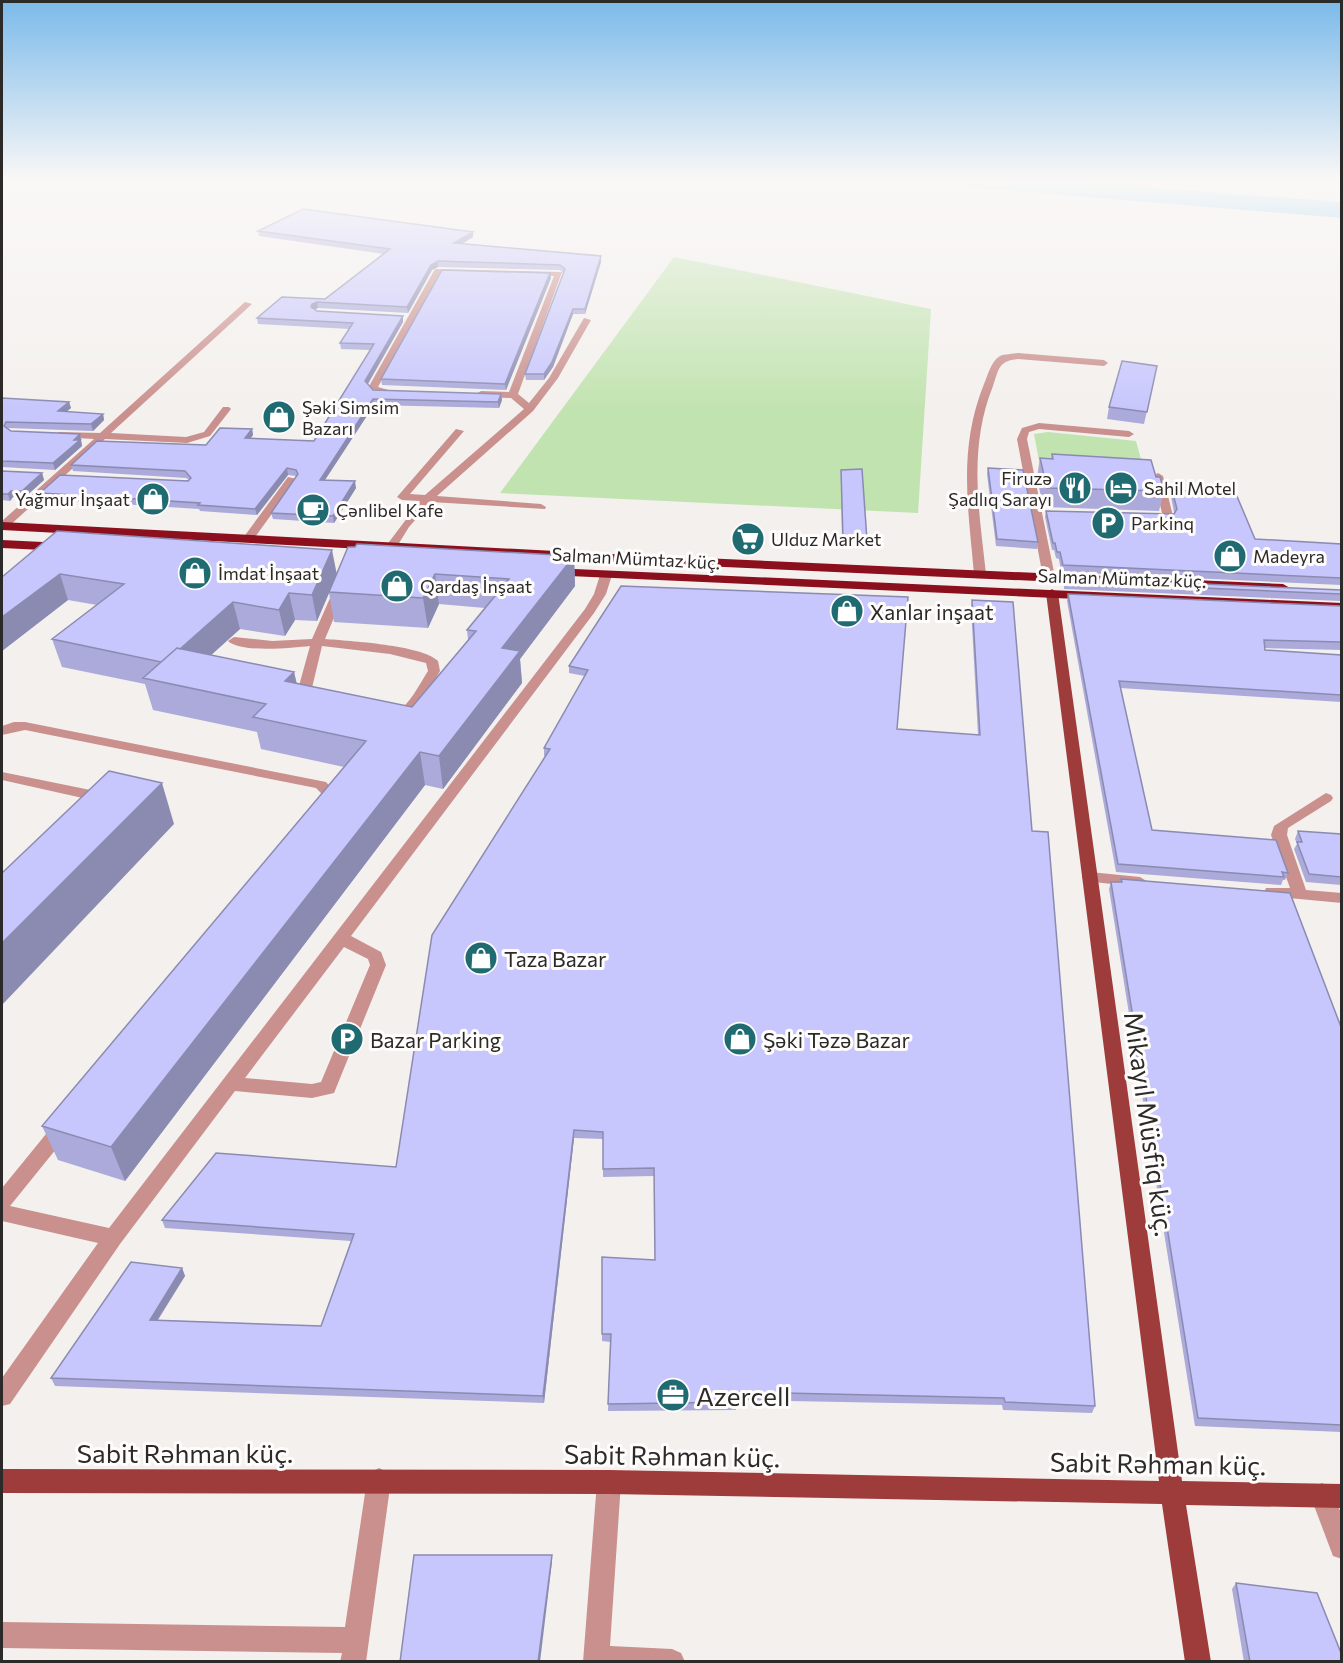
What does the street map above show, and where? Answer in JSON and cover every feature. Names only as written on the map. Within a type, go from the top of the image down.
[{"type":"highway","points":[[2,526],[980,574],[1050,585],[1299,589]]},
{"type":"highway","points":[[273,558],[286,540]]},
{"type":"highway","points":[[2,544],[71,548]]},
{"type":"highway","points":[[382,563],[392,546]]},
{"type":"highway","name":"Salman Mümtaz küç.","points":[[536,572],[1050,585],[1341,607]]},
{"type":"main road","name":"Mikayıl Müsfiq küç.","points":[[1050,585],[1172,1492],[1198,1662]]},
{"type":"main road","name":"Sabit Rəhman küç.","points":[[2,1481],[609,1482],[1332,1495]]},
{"type":"street","points":[[400,393],[378,392],[373,388],[438,271],[559,274],[513,395]]},
{"type":"street","points":[[2,526],[50,475],[177,371],[228,319],[248,304]]},
{"type":"street","points":[[400,317],[412,318]]},
{"type":"street","points":[[392,546],[400,531],[427,500],[542,396],[587,320]]},
{"type":"street","points":[[980,574],[972,484],[974,439],[976,422],[996,365],[1003,358],[1018,356],[1104,363]]},
{"type":"street","points":[[468,394],[513,395],[530,409]]},
{"type":"street","points":[[48,434],[188,440],[207,434],[226,409]]},
{"type":"street","points":[[1050,585],[1042,512],[1022,439],[1025,430],[1039,426],[1129,434]]},
{"type":"street","points":[[459,431],[402,497],[541,507]]},
{"type":"street","points":[[50,475],[80,477]]},
{"type":"street","points":[[1137,517],[1168,516],[1158,476]]},
{"type":"street","points":[[249,538],[291,479]]},
{"type":"street","points":[[47,561],[71,548]]},
{"type":"street","points":[[234,641],[272,645],[317,642],[412,655],[432,661],[434,671],[400,717],[386,722],[373,720],[310,698],[304,693],[317,642],[347,572]]},
{"type":"street","points":[[2,1396],[114,1238],[590,610],[600,594],[606,575]]},
{"type":"street","points":[[2,730],[14,726],[25,726],[321,785],[329,793],[328,802],[314,820]]},
{"type":"street","points":[[2,776],[108,799],[101,815]]},
{"type":"street","points":[[1300,895],[1279,835],[1281,826],[1326,798]]},
{"type":"street","points":[[1090,877],[1160,883]]},
{"type":"street","points":[[1254,891],[1341,898]]},
{"type":"street","points":[[231,1084],[312,1091],[328,1088],[378,965],[375,956],[341,938]]},
{"type":"street","points":[[2,1202],[76,1111]]},
{"type":"street","points":[[2,1213],[114,1238]]},
{"type":"street","points":[[2,1635],[354,1651],[379,1480]]},
{"type":"street","points":[[609,1482],[596,1660],[672,1662]]},
{"type":"street","points":[[1332,1495],[1341,1547]]},
{"type":"green space","points":[[674,258],[931,309],[918,513],[500,493]]},
{"type":"green space","points":[[1048,432],[1136,441],[1146,478],[1041,471],[1034,434]]},
{"type":"building","points":[[379,258],[601,258],[585,309],[573,309],[552,362],[544,374],[525,374],[565,269],[560,265],[438,261],[431,265],[407,307],[317,302],[312,304],[311,307],[317,311],[403,316],[365,381],[373,390],[501,394],[498,402],[373,399],[320,480],[355,481],[333,516],[271,513],[298,474],[296,470],[287,468],[255,509],[198,505],[200,503],[40,493],[60,475],[188,481],[191,478],[185,471],[71,465],[97,441],[206,445],[220,428],[252,429],[245,438],[314,441],[374,344],[340,343],[353,323],[257,318],[282,297],[325,299]]},
{"type":"building","points":[[442,270],[550,273],[505,384],[381,379]]},
{"type":"building","points":[[1122,361],[1157,366],[1147,412],[1109,407]]},
{"type":"building","points":[[2,398],[69,402],[58,411],[103,414],[91,424],[6,422],[4,426],[11,431],[80,434],[74,440],[80,440],[53,463],[2,461]]},
{"type":"building","points":[[1052,454],[1151,460],[1156,477],[1160,477],[1164,491],[1047,488],[1040,458],[1053,459]]},
{"type":"building","points":[[988,468],[1023,470],[1038,542],[997,539]]},
{"type":"building","points":[[862,469],[867,540],[843,539],[841,470]]},
{"type":"building","points":[[2,471],[42,473],[22,491],[2,494]]},
{"type":"building","points":[[1172,490],[1236,494],[1255,539],[1341,544],[1341,578],[1063,565],[1060,552],[1057,552],[1055,543],[1053,543],[1046,511],[1174,514],[1177,509]]},
{"type":"building","points":[[57,531],[332,550],[312,595],[289,593],[279,610],[233,602],[180,649],[177,648],[161,662],[52,639],[124,584],[60,574],[2,617],[2,577]]},
{"type":"building","points":[[357,544],[574,556],[502,648],[520,651],[439,756],[420,752],[111,1147],[42,1126],[366,741],[253,717],[266,704],[143,678],[177,648],[294,672],[285,681],[412,707],[476,631],[467,630],[509,579],[435,574],[423,598],[329,592],[348,547],[355,547]]},
{"type":"building","points":[[1065,578],[1341,590],[1341,594],[1066,582]]},
{"type":"building","name":"Şəki Təzə Bazar","points":[[621,586],[908,597],[897,729],[980,735],[972,600],[1013,602],[1032,831],[1048,832],[1095,1406],[1005,1402],[1004,1398],[736,1392],[736,1402],[608,1404],[611,1334],[602,1334],[602,1257],[655,1260],[654,1168],[603,1169],[603,1132],[574,1130],[543,1396],[51,1378],[131,1262],[182,1268],[150,1320],[321,1326],[354,1234],[162,1220],[216,1153],[396,1167],[432,935],[550,749],[544,748],[588,670],[569,666]]},
{"type":"building","points":[[1068,594],[1341,606],[1341,642],[1264,640],[1265,650],[1341,655],[1341,695],[1119,681],[1152,830],[1276,840],[1288,873],[1282,872],[1284,877],[1118,864]]},
{"type":"building","points":[[109,771],[162,783],[2,943],[2,873]]},
{"type":"building","points":[[1298,831],[1341,834],[1341,877],[1309,874],[1297,842],[1302,842]]},
{"type":"building","points":[[1121,879],[1290,893],[1341,1027],[1341,1425],[1198,1418],[1111,882],[1122,882]]},
{"type":"building","points":[[414,1555],[552,1555],[538,1662],[400,1662]]},
{"type":"building","points":[[1236,1583],[1317,1593],[1341,1653],[1341,1662],[1250,1662]]},
{"type":"place","name":"Şəki Simsim Bazarı","points":[[279,417]]},
{"type":"place","name":"Firuzə Şadlıq Sarayı","points":[[1075,488]]},
{"type":"place","name":"Sahil Motel","points":[[1121,488]]},
{"type":"place","name":"Yağmur İnşaat","points":[[153,499]]},
{"type":"place","name":"Çənlibel Kafe","points":[[313,510]]},
{"type":"place","name":"Parkinq","points":[[1108,523]]},
{"type":"place","name":"Ulduz Market","points":[[748,539]]},
{"type":"place","name":"Madeyra","points":[[1230,556]]},
{"type":"place","name":"İmdat İnşaat","points":[[195,573]]},
{"type":"place","name":"Qardaş İnşaat","points":[[397,586]]},
{"type":"place","name":"Xanlar inşaat","points":[[847,611]]},
{"type":"place","name":"Taza Bazar","points":[[481,958]]},
{"type":"place","name":"Bazar Parking","points":[[347,1039]]},
{"type":"place","name":"Şəki Təzə Bazar","points":[[740,1039]]},
{"type":"place","name":"Azercell","points":[[673,1395]]}]
